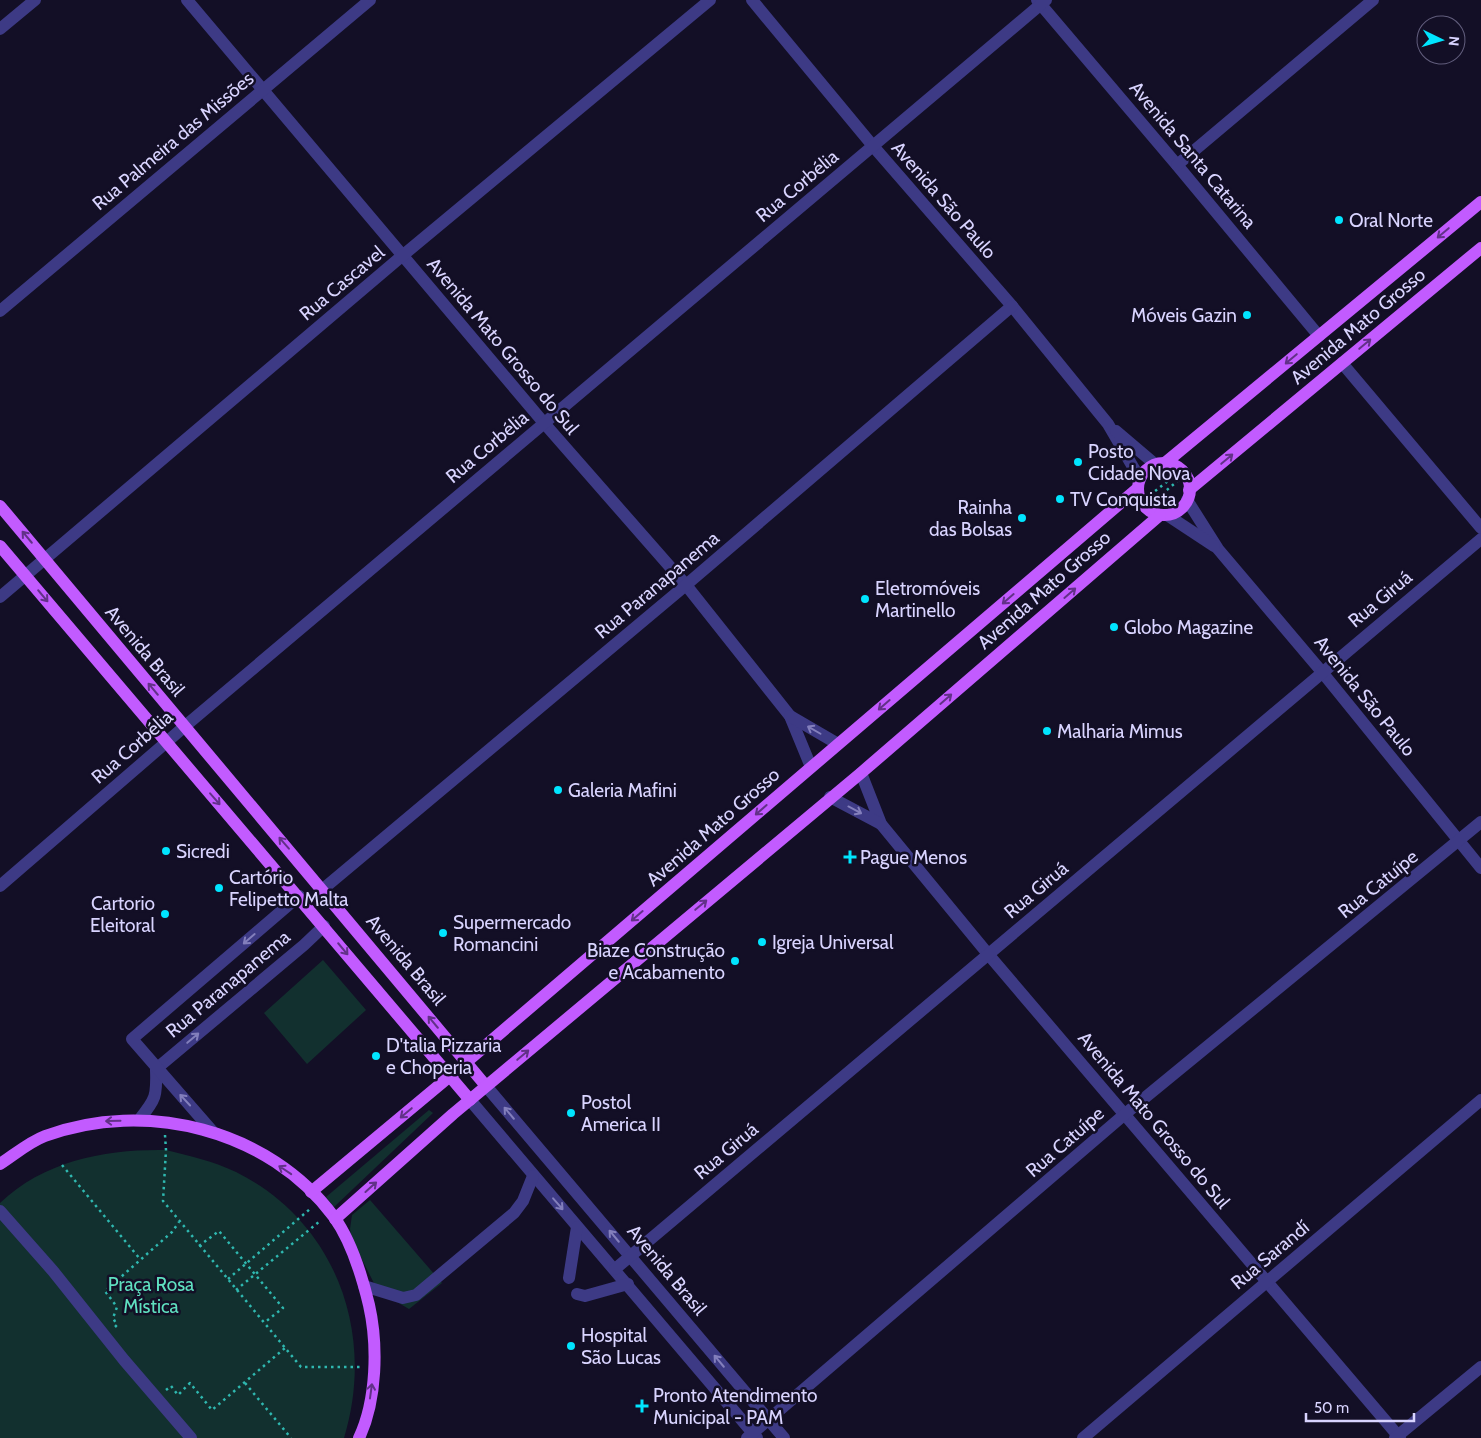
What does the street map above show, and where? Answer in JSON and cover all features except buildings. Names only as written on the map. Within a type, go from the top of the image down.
[{"type":"main road","name":"Avenida Mato Grosso","points":[[1161,464],[1481,202]]},
{"type":"main road","name":"Avenida Mato Grosso","points":[[1188,495],[1342,363],[1481,248]]},
{"type":"main road","points":[[1161,464],[1183,472],[1188,495],[1180,509],[1164,515],[1147,508],[1139,496],[1139,484],[1147,469],[1161,464]]},
{"type":"main road","name":"Avenida Mato Grosso","points":[[315,1196],[466,1062],[1139,484]]},
{"type":"main road","name":"Avenida Brasil","points":[[0,506],[184,727],[323,889],[486,1086]]},
{"type":"main road","name":"Avenida Mato Grosso","points":[[332,1216],[1164,515]]},
{"type":"main road","name":"Avenida Brasil","points":[[0,546],[299,896],[470,1100]]},
{"type":"main road","points":[[0,1164],[43,1136],[102,1121],[139,1120],[164,1121],[213,1132],[267,1158],[292,1174],[332,1216],[354,1258],[364,1286],[374,1330],[374,1367],[366,1423],[359,1438]]},
{"type":"street","points":[[0,29],[34,0]]},
{"type":"street","name":"Avenida Mato Grosso do Sul","points":[[187,0],[544,424],[686,585],[790,716]]},
{"type":"street","name":"Rua Palmeira das Missões","points":[[0,311],[370,0]]},
{"type":"street","name":"Rua Cascavel","points":[[0,598],[44,558],[402,256],[710,0]]},
{"type":"street","name":"Avenida São Paulo","points":[[752,0],[873,146],[1012,306],[1108,424],[1139,484]]},
{"type":"street","points":[[1177,165],[1373,0]]},
{"type":"street","name":"Rua Corbélia","points":[[0,886],[166,742],[1041,2]]},
{"type":"street","name":"Avenida Santa Catarina","points":[[1041,2],[1319,336]]},
{"type":"street","name":"Rua Paranapanema","points":[[323,889],[686,585],[1012,306]]},
{"type":"street","points":[[1342,363],[1481,528]]},
{"type":"street","name":"Avenida São Paulo","points":[[1108,424],[1161,464]]},
{"type":"street","name":"Avenida São Paulo","points":[[1188,495],[1218,549],[1322,672],[1481,868]]},
{"type":"street","name":"Avenida São Paulo","points":[[1164,515],[1218,549]]},
{"type":"street","name":"Rua Giruá","points":[[615,1269],[1481,539]]},
{"type":"street","points":[[790,716],[838,744]]},
{"type":"street","points":[[790,716],[811,767]]},
{"type":"street","points":[[860,773],[881,824]]},
{"type":"street","points":[[830,797],[881,824]]},
{"type":"street","name":"Rua Catuípe","points":[[752,1436],[1125,1114],[1459,842],[1481,822]]},
{"type":"street","name":"Avenida Mato Grosso do Sul","points":[[881,824],[988,954],[1398,1437]]},
{"type":"street","name":"Rua Paranapanema","points":[[213,1132],[156,1069],[132,1039],[299,896]]},
{"type":"street","name":"Rua Paranapanema","points":[[156,1069],[304,945],[324,926]]},
{"type":"street","points":[[139,1120],[152,1105],[155,1095],[156,1069]]},
{"type":"street","name":"Avenida Brasil","points":[[486,1086],[784,1438]]},
{"type":"street","name":"Avenida Brasil","points":[[470,1100],[533,1176],[628,1284],[752,1436]]},
{"type":"street","name":"Rua Sarandí","points":[[1083,1438],[1481,1100]]},
{"type":"street","points":[[364,1286],[403,1298],[416,1295],[514,1213],[523,1201],[533,1176]]},
{"type":"street","points":[[0,1211],[53,1271],[107,1339],[191,1438]]},
{"type":"street","points":[[569,1278],[577,1227]]},
{"type":"street","points":[[577,1294],[585,1296],[628,1284]]},
{"type":"street","points":[[1398,1437],[1481,1367]]},
{"type":"path","points":[[164,1131],[166,1150],[163,1200],[179,1222],[301,1368],[374,1367]]},
{"type":"path","points":[[62,1165],[140,1259]]},
{"type":"path","points":[[228,1279],[247,1264],[315,1196]]},
{"type":"path","points":[[236,1290],[332,1216]]},
{"type":"path","points":[[107,1339],[117,1324],[113,1318],[117,1307],[105,1291],[172,1232],[179,1222]]},
{"type":"path","points":[[199,1246],[219,1231],[256,1274],[283,1308],[264,1323]]},
{"type":"path","points":[[157,1398],[170,1386],[178,1395],[190,1384],[212,1410],[285,1348]]},
{"type":"path","points":[[245,1383],[291,1438]]},
{"type":"green space","points":[[323,960],[366,1010],[307,1064],[264,1013]]},
{"type":"green space","points":[[429,1110],[433,1113],[334,1207],[326,1197]]},
{"type":"green space","name":"Praça Rosa Mística","points":[[166,1150],[227,1168],[271,1193],[300,1220],[323,1250],[340,1284],[350,1321],[355,1359],[353,1398],[344,1438],[0,1438],[0,1203],[18,1188],[37,1176],[78,1160],[122,1152]]},
{"type":"green space","points":[[370,1200],[442,1283],[409,1309],[378,1291],[352,1240],[350,1229],[352,1215]]},
{"type":"place","name":"Oral Norte","points":[[1339,220]]},
{"type":"place","name":"Móveis Gazin","points":[[1247,315]]},
{"type":"place","name":"Posto Cidade Nova","points":[[1078,462]]},
{"type":"place","name":"TV Conquista","points":[[1060,499]]},
{"type":"place","name":"Rainha das Bolsas","points":[[1022,518]]},
{"type":"place","name":"Eletromóveis Martinello","points":[[865,599]]},
{"type":"place","name":"Globo Magazine","points":[[1114,627]]},
{"type":"place","name":"Malharia Mimus","points":[[1047,731]]},
{"type":"place","name":"Galeria Mafini","points":[[558,790]]},
{"type":"place","name":"Sicredi","points":[[166,851]]},
{"type":"place","name":"Pague Menos","points":[[850,857]]},
{"type":"place","name":"Cartório Felipetto Malta","points":[[219,888]]},
{"type":"place","name":"Cartorio Eleitoral","points":[[165,914]]},
{"type":"place","name":"Supermercado Romancini","points":[[443,933]]},
{"type":"place","name":"Igreja Universal","points":[[762,942]]},
{"type":"place","name":"Biaze Construção e Acabamento","points":[[735,961]]},
{"type":"place","name":"D'talia Pizzaria e Choperia","points":[[376,1056]]},
{"type":"place","name":"Postol America II","points":[[571,1113]]},
{"type":"place","name":"Hospital São Lucas","points":[[571,1346]]},
{"type":"place","name":"Pronto Atendimento Municipal - PAM","points":[[642,1406]]}]
